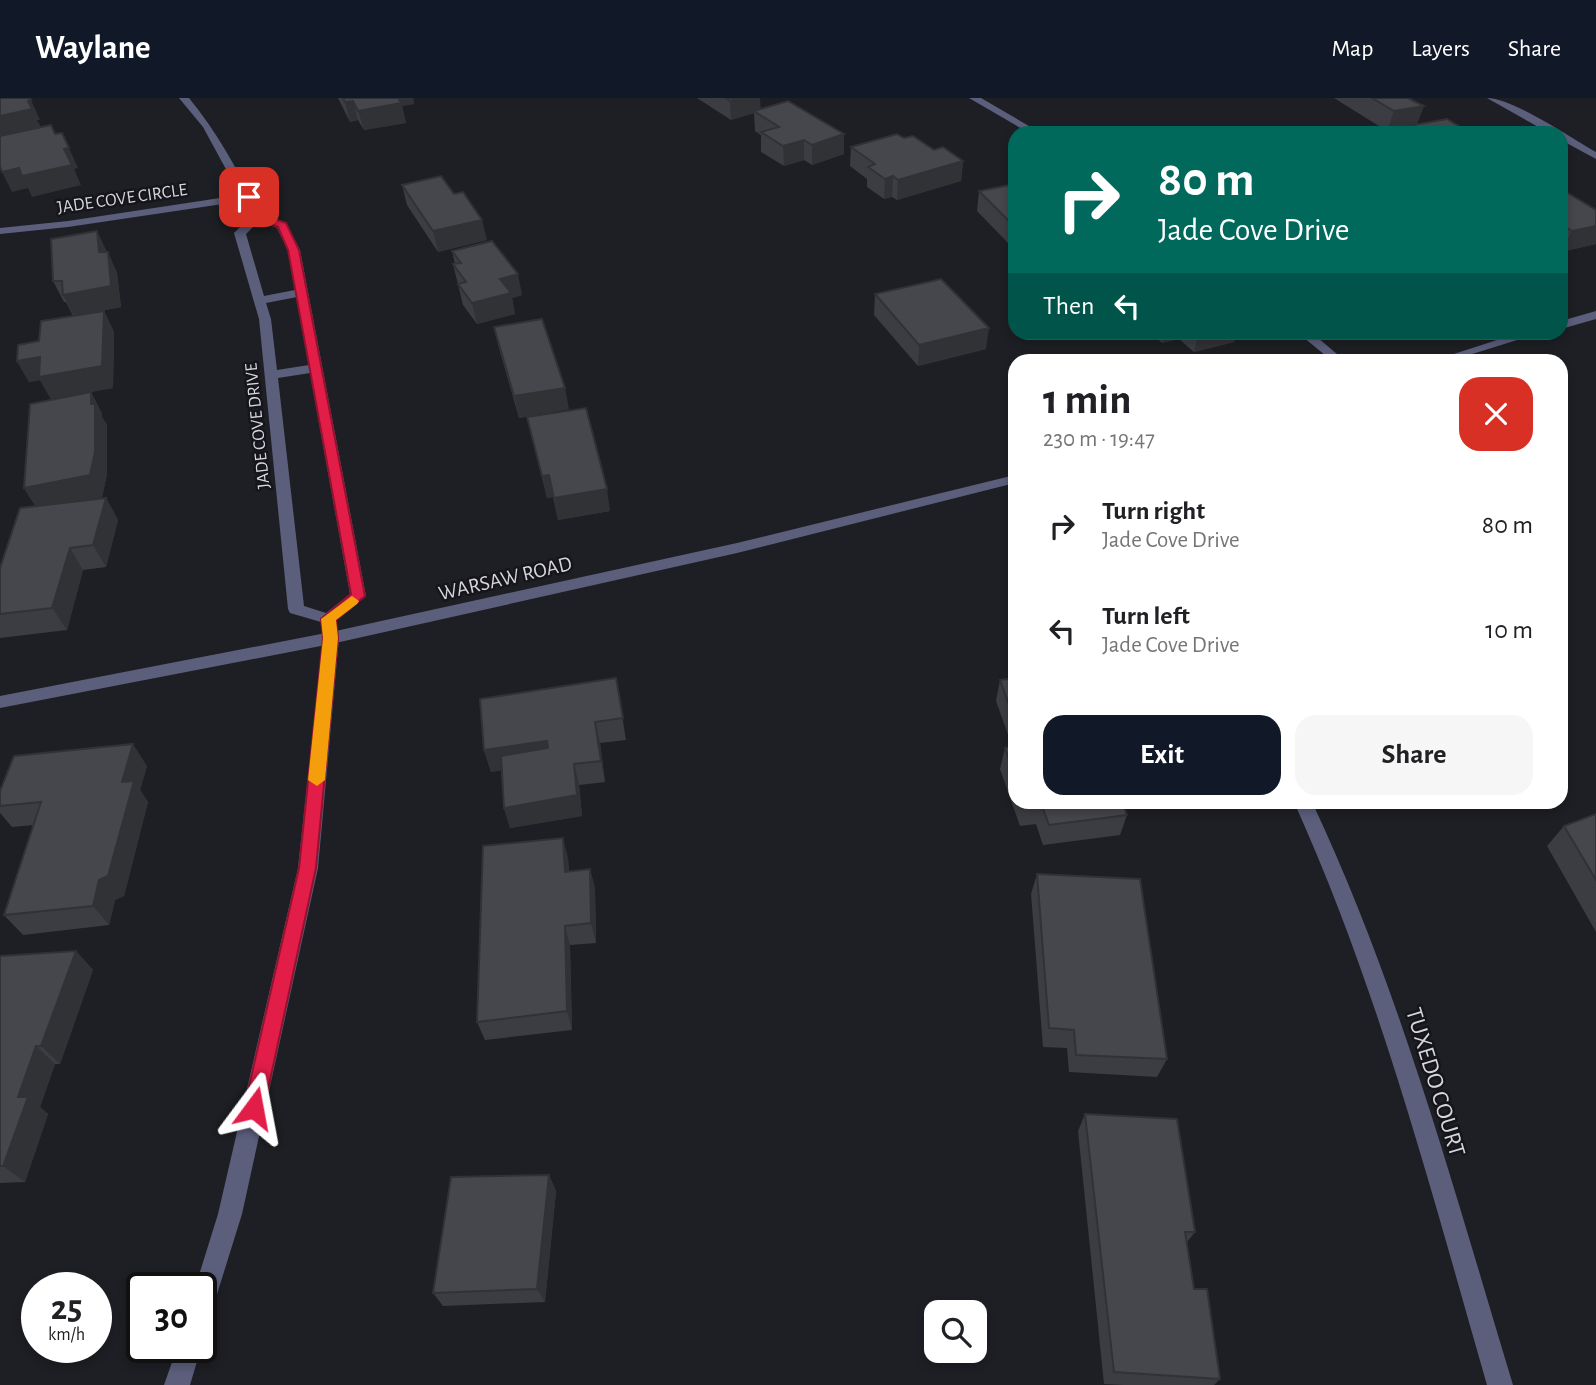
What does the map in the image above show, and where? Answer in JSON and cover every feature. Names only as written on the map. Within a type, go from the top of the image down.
[{"type":"street","points":[[184,98],[207,126],[249,197],[257,216],[282,226],[294,250],[358,596],[329,628],[308,868],[230,1214],[212,1272]]},
{"type":"street","points":[[974,98],[1024,126]]},
{"type":"street","points":[[1492,98],[1543,126]]},
{"type":"street","points":[[1568,140],[1596,156]]},
{"type":"street","points":[[1576,144],[1596,151]]},
{"type":"street","name":"JADE COVE CIRCLE","points":[[0,231],[68,224],[249,197]]},
{"type":"street","name":"JADE COVE DRIVE","points":[[257,216],[240,233],[265,319],[296,609],[329,628]]},
{"type":"street","points":[[260,300],[302,293]]},
{"type":"street","points":[[1568,323],[1596,315]]},
{"type":"street","points":[[1313,340],[1330,354]]},
{"type":"street","points":[[1462,354],[1510,340]]},
{"type":"street","points":[[271,375],[316,368]]},
{"type":"street","name":"WARSAW ROAD","points":[[0,702],[329,628],[737,548],[1008,481]]},
{"type":"street","name":"TUXEDO COURT","points":[[1306,809],[1332,861],[1394,1030],[1500,1385]]},
{"type":"street","points":[[177,1385],[184,1363]]},
{"type":"building","points":[[0,98],[30,98],[28,101],[32,109],[0,116]]},
{"type":"building","points":[[343,98],[398,98],[401,103],[358,111],[353,101],[345,102]]},
{"type":"building","points":[[1372,98],[1408,98],[1424,106],[1394,111]]},
{"type":"building","points":[[788,101],[844,134],[812,145],[804,140],[783,146],[761,132],[779,127],[754,111]]},
{"type":"building","points":[[1447,119],[1458,126],[1415,126]]},
{"type":"building","points":[[51,125],[55,134],[62,133],[69,148],[64,149],[72,165],[22,176],[19,168],[2,172],[0,136]]},
{"type":"building","points":[[897,134],[904,138],[913,136],[934,150],[943,147],[963,161],[898,180],[893,176],[885,179],[868,167],[875,164],[851,147]]},
{"type":"building","points":[[441,176],[454,194],[463,192],[482,220],[433,231],[402,185]]},
{"type":"building","points":[[1008,185],[1008,220],[979,191]]},
{"type":"building","points":[[1568,193],[1596,210],[1596,226],[1572,231],[1568,228]]},
{"type":"building","points":[[97,231],[99,252],[108,252],[111,286],[63,295],[62,281],[53,281],[51,239]]},
{"type":"building","points":[[492,241],[518,274],[500,279],[511,293],[472,303],[458,284],[466,282],[453,264],[461,263],[452,251]]},
{"type":"building","points":[[941,279],[989,328],[919,345],[875,294]]},
{"type":"building","points":[[104,311],[102,366],[39,377],[40,357],[17,361],[18,345],[39,341],[41,321]]},
{"type":"building","points":[[542,319],[565,388],[514,396],[494,327]]},
{"type":"building","points":[[91,392],[91,404],[95,404],[95,452],[90,475],[24,488],[30,404]]},
{"type":"building","points":[[586,408],[607,489],[554,498],[549,475],[542,476],[527,417]]},
{"type":"building","points":[[106,498],[93,545],[70,548],[52,608],[0,614],[0,568],[20,508]]},
{"type":"building","points":[[616,678],[623,718],[595,722],[601,761],[574,764],[577,795],[504,808],[501,756],[548,748],[547,741],[484,750],[480,699]]},
{"type":"building","points":[[1008,679],[1008,702],[1000,680]]},
{"type":"building","points":[[133,744],[122,782],[134,781],[108,876],[99,880],[93,906],[4,915],[41,802],[0,806],[0,791],[14,756]]},
{"type":"building","points":[[1043,809],[1125,809],[1127,815],[1049,825]]},
{"type":"building","points":[[1596,814],[1596,880],[1564,826]]},
{"type":"building","points":[[563,838],[565,872],[590,869],[591,923],[565,926],[567,1011],[477,1022],[483,846]]},
{"type":"building","points":[[1037,874],[1140,879],[1167,1059],[1076,1055],[1074,1030],[1049,1028]]},
{"type":"building","points":[[76,951],[41,1046],[36,1046],[18,1097],[28,1097],[3,1166],[0,1166],[0,956]]},
{"type":"building","points":[[1085,1114],[1177,1119],[1195,1232],[1185,1232],[1194,1289],[1207,1289],[1220,1379],[1114,1372]]},
{"type":"building","points":[[549,1175],[537,1289],[433,1293],[451,1177]]},
{"type":"slow traffic","points":[[317,780],[331,638],[328,619],[352,601]]},
{"type":"route","points":[[249,197],[257,216],[282,226],[294,250],[358,596],[328,619],[331,638],[308,868],[254,1108]]}]
